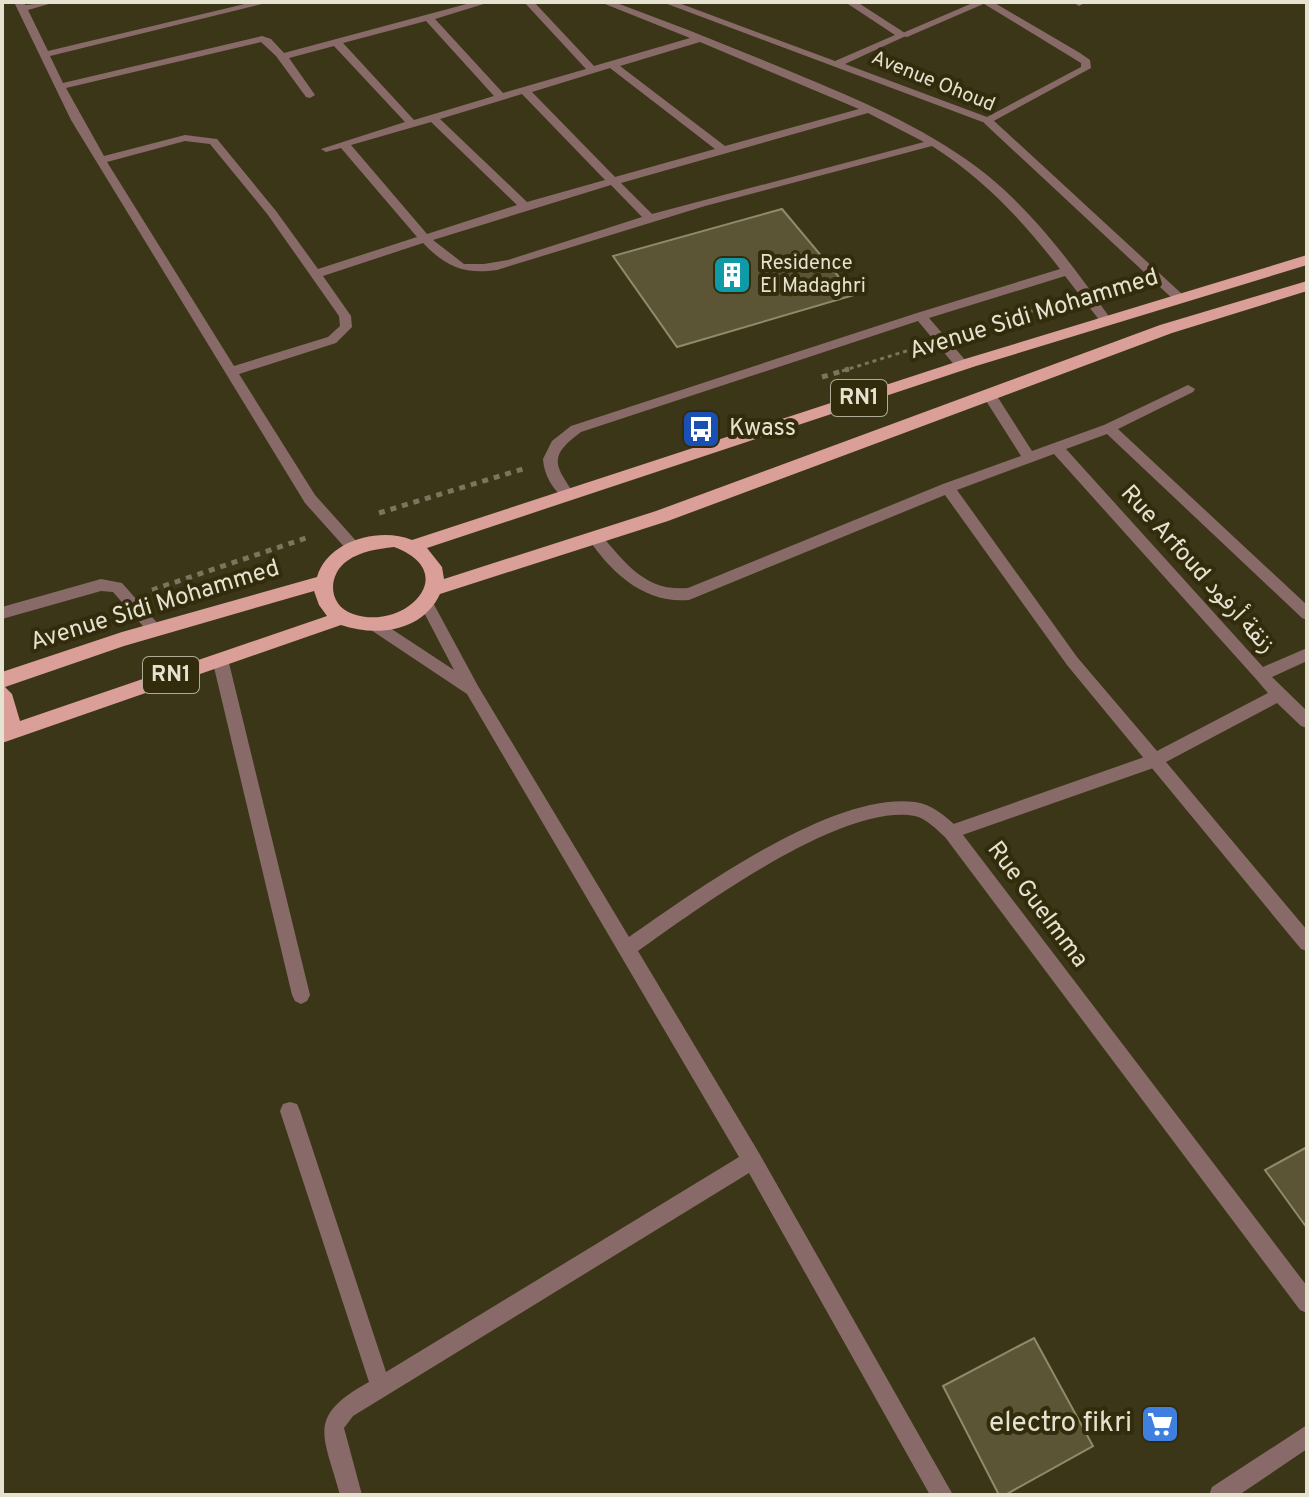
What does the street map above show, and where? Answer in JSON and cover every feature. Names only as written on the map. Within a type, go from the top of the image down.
[{"type":"main road","name":"Avenue Sidi Mohammed","points":[[413,546],[1104,318],[1307,260]]},
{"type":"main road","name":"RN1","points":[[376,626],[412,614],[430,596],[990,396],[1166,329],[1307,286]]},
{"type":"main road","name":"RN1","points":[[353,547],[373,541],[394,540],[413,546]]},
{"type":"main road","points":[[413,546],[432,564],[436,576],[430,596]]},
{"type":"main road","points":[[353,547],[332,562],[323,582],[323,596],[329,608],[341,618],[376,626]]},
{"type":"main road","name":"Avenue Sidi Mohammed","points":[[2,680],[154,629],[323,582]]},
{"type":"main road","name":"RN1","points":[[7,733],[341,618]]},
{"type":"main road","points":[[2,694],[7,733]]},
{"type":"street","points":[[51,2],[21,5],[58,87],[310,499],[353,547]]},
{"type":"street","points":[[43,55],[265,2]]},
{"type":"street","points":[[280,57],[485,2]]},
{"type":"street","points":[[529,2],[593,71]]},
{"type":"street","points":[[605,2],[702,38],[869,109],[936,142],[1007,199],[1104,318]]},
{"type":"street","name":"Avenue Ohoud","points":[[667,2],[839,63],[988,121],[1178,297]]},
{"type":"street","points":[[850,2],[903,35]]},
{"type":"street","points":[[839,63],[984,2],[1088,65],[988,121]]},
{"type":"street","points":[[428,17],[501,97]]},
{"type":"street","points":[[326,149],[702,38]]},
{"type":"street","points":[[58,87],[256,39],[271,41],[310,95]]},
{"type":"street","points":[[335,41],[412,124]]},
{"type":"street","points":[[614,66],[723,150]]},
{"type":"street","points":[[525,91],[648,217]]},
{"type":"street","points":[[315,274],[525,206],[869,109]]},
{"type":"street","points":[[433,118],[525,206]]},
{"type":"street","points":[[102,160],[185,138],[213,141],[272,213],[345,316],[346,327],[332,340],[233,371]]},
{"type":"street","points":[[344,144],[424,237],[456,266],[479,269],[648,217],[936,142]]},
{"type":"street","points":[[568,495],[553,478],[549,461],[555,443],[576,429],[1068,271]]},
{"type":"street","points":[[921,316],[961,364]]},
{"type":"street","points":[[595,538],[641,586],[675,597],[689,594],[948,488],[1109,428],[1188,389]]},
{"type":"street","points":[[990,396],[1029,457]]},
{"type":"street","points":[[1109,428],[1307,614]]},
{"type":"street","name":"Rue Arfoud زنقة أرفود","points":[[1056,447],[1279,695],[1307,721]]},
{"type":"street","points":[[948,488],[1072,661],[1307,943]]},
{"type":"street","points":[[2,613],[88,586],[101,585],[117,587],[154,629]]},
{"type":"street","points":[[430,596],[473,690],[752,1160],[942,1495]]},
{"type":"street","points":[[376,626],[473,690]]},
{"type":"street","points":[[1261,675],[1307,654]]},
{"type":"street","points":[[220,659],[301,995]]},
{"type":"street","points":[[951,832],[1153,761],[1279,695]]},
{"type":"street","name":"Rue Guelmma","points":[[627,948],[696,900],[768,857],[845,820],[882,809],[906,807],[926,813],[951,832],[1307,1303]]},
{"type":"street","points":[[290,1111],[381,1387]]},
{"type":"street","points":[[351,1495],[335,1437],[335,1419],[343,1410],[752,1160]]},
{"type":"street","points":[[1231,1492],[1307,1436]]},
{"type":"building","name":"Residence El Madaghri","points":[[782,209],[854,295],[677,347],[613,256]]},
{"type":"building","points":[[1307,1147],[1307,1228],[1265,1170]]},
{"type":"building","points":[[1034,1338],[1093,1446],[1005,1495],[999,1495],[943,1386]]},
{"type":"place","name":"Residence El Madaghri","points":[[732,275]]},
{"type":"place","name":"Kwass","points":[[701,429]]},
{"type":"place","name":"electro fikri","points":[[1160,1424]]}]
